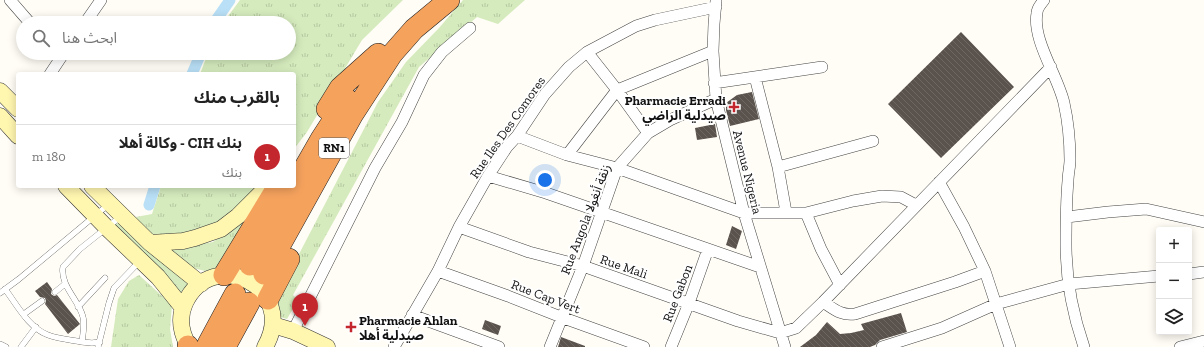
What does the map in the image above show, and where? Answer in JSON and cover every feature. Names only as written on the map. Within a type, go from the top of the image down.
[{"type":"highway","name":"RN1","points":[[296,182],[320,139],[378,54],[407,20],[429,0]]},
{"type":"highway","name":"RN1","points":[[293,188],[257,270],[353,114],[392,54],[414,29],[449,0]]},
{"type":"highway","points":[[200,346],[250,299],[414,29]]},
{"type":"highway","points":[[296,157],[340,88],[378,54]]},
{"type":"highway","points":[[224,275],[277,188]]},
{"type":"main road","points":[[0,90],[16,107]]},
{"type":"main road","points":[[0,116],[16,134]]},
{"type":"main road","points":[[68,188],[141,260],[168,289],[183,308]]},
{"type":"main road","points":[[94,188],[150,243],[200,284]]},
{"type":"main road","points":[[150,243],[183,241],[221,229],[238,216],[266,188]]},
{"type":"main road","points":[[200,346],[183,334],[181,322],[183,308],[189,295],[200,284],[212,278],[224,275],[237,276],[260,288],[250,299],[273,316],[274,324],[270,338],[265,347]]},
{"type":"main road","points":[[274,324],[327,347]]},
{"type":"street","points":[[10,0],[24,16]]},
{"type":"street","points":[[90,16],[101,0]]},
{"type":"street","points":[[1041,3],[1037,11],[1037,25],[1050,67],[1064,102],[1068,132],[1070,162],[1066,246],[1069,284],[1084,347]]},
{"type":"street","name":"Avenue Nigeria","points":[[716,4],[713,51],[716,99],[744,213],[784,347]]},
{"type":"street","name":"Rue Iles Des Comores","points":[[394,347],[438,271],[459,227],[488,176],[507,147],[517,136],[544,94],[569,67],[587,52],[636,26],[716,4]]},
{"type":"street","points":[[293,332],[368,182],[402,122],[424,75],[442,52],[470,28]]},
{"type":"street","points":[[567,155],[617,90],[713,51]]},
{"type":"street","points":[[587,52],[648,133]]},
{"type":"street","points":[[51,72],[58,60]]},
{"type":"street","points":[[714,83],[822,67]]},
{"type":"street","points":[[780,333],[796,328],[823,302],[1050,67]]},
{"type":"street","points":[[755,77],[778,167],[786,212]]},
{"type":"street","name":"Rue Angola زنقة أنغولا","points":[[550,347],[583,266],[617,168],[648,133],[670,120],[716,99]]},
{"type":"street","points":[[517,136],[567,155],[617,168],[744,213],[806,213],[853,201],[882,196],[901,198],[916,205]]},
{"type":"street","points":[[778,167],[873,141]]},
{"type":"street","points":[[488,176],[546,192],[760,267]]},
{"type":"street","points":[[939,182],[964,227],[985,271],[1010,347]]},
{"type":"street","points":[[1067,217],[1146,209],[1204,222]]},
{"type":"street","points":[[806,213],[821,249],[840,285]]},
{"type":"street","name":"Rue Mali","points":[[459,227],[529,252],[583,266],[738,321],[780,333]]},
{"type":"street","name":"Rue Gabon","points":[[671,347],[689,303],[708,249]]},
{"type":"street","name":"Rue Cap Vert","points":[[438,271],[644,347]]},
{"type":"street","points":[[823,302],[839,313],[854,314],[956,282],[985,271]]},
{"type":"street","points":[[1192,274],[1204,272]]},
{"type":"street","points":[[885,346],[942,328],[996,304],[1069,284],[1156,276]]},
{"type":"street","points":[[412,315],[498,347]]},
{"type":"street","points":[[1180,347],[1204,341]]},
{"type":"lane","points":[[0,293],[109,204]]},
{"type":"lane","points":[[82,342],[83,316],[65,284],[62,271],[65,264],[80,249],[121,216]]},
{"type":"lane","points":[[6,289],[24,314],[36,327],[46,334],[99,344],[114,288],[141,260]]},
{"type":"lane","points":[[78,307],[105,278]]},
{"type":"lane","points":[[54,292],[65,284]]},
{"type":"lane","points":[[24,314],[42,301]]},
{"type":"lane","points":[[21,347],[36,327]]},
{"type":"lane","points":[[0,344],[6,347]]},
{"type":"green space","points":[[240,0],[403,0],[362,40],[307,132],[296,146],[296,72],[201,72],[205,60],[296,60],[296,16],[228,16]]},
{"type":"green space","points":[[463,0],[525,0],[498,24],[477,17],[419,67],[293,295],[298,300],[287,319],[280,317],[276,306],[285,281],[378,102],[406,62],[439,28]]},
{"type":"green space","points":[[160,188],[263,188],[218,228],[158,241],[148,234],[136,217],[152,214]]},
{"type":"green space","points":[[274,188],[221,267],[205,271],[189,267],[168,250],[213,242],[240,221]]},
{"type":"green space","points":[[115,223],[120,224],[167,267],[190,283],[180,293],[115,228]]},
{"type":"green space","points":[[139,275],[172,305],[170,329],[173,347],[111,347],[118,299],[129,281]]},
{"type":"building","points":[[961,32],[1014,87],[941,158],[888,104]]},
{"type":"building","points":[[752,92],[759,119],[730,126],[726,103],[737,95]]},
{"type":"building","points":[[715,124],[717,137],[697,140],[695,128]]},
{"type":"building","points":[[732,226],[742,231],[736,249],[726,245]]},
{"type":"building","points":[[47,282],[52,289],[51,294],[54,296],[57,295],[80,324],[68,334],[45,304],[45,298],[40,297],[35,291]]},
{"type":"building","points":[[901,313],[907,332],[880,340],[875,345],[870,347],[800,347],[816,335],[827,322],[840,334],[851,333],[864,330],[861,324]]},
{"type":"building","points":[[485,320],[501,326],[498,335],[482,329]]},
{"type":"building","points":[[561,337],[585,346],[585,347],[558,347]]},
{"type":"waterway","points":[[219,16],[230,0]]},
{"type":"waterway","points":[[193,72],[198,60]]},
{"type":"waterway","points":[[149,205],[154,188]]},
{"type":"place","name":"Pharmacie Erradi صيدلية الراضي","points":[[734,107]]},
{"type":"place","name":"بنك CIH - وكالة أهلا","points":[[305,326]]},
{"type":"place","name":"Pharmacie Ahlan صيدلية أهلا","points":[[351,327]]}]
